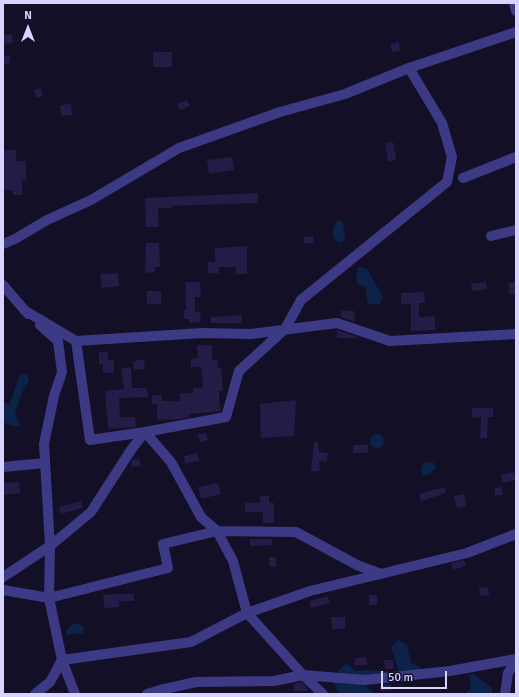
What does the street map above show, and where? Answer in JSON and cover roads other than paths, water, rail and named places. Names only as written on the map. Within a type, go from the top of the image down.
[{"type":"street","points":[[514,3],[516,11]]},
{"type":"street","points":[[3,244],[15,239],[47,220],[91,200],[179,148],[280,112],[345,94],[409,68],[516,32]]},
{"type":"street","points":[[76,341],[90,440],[145,432],[226,417],[239,371],[285,329],[301,300],[447,182],[452,157],[442,123],[409,68]]},
{"type":"street","points":[[463,178],[516,157]]},
{"type":"street","points":[[491,236],[516,230]]},
{"type":"street","points":[[3,285],[24,310],[58,342],[62,372],[54,396],[44,444],[50,546],[49,598],[62,660],[75,694]]},
{"type":"street","points":[[24,310],[76,341],[202,333],[251,334],[337,323],[390,341],[516,334]]},
{"type":"street","points":[[145,432],[171,462],[200,517],[217,531],[233,561],[247,613],[303,675],[323,694]]},
{"type":"street","points":[[3,577],[50,546],[91,512],[131,450],[145,432]]},
{"type":"street","points":[[3,467],[45,463]]},
{"type":"street","points":[[3,590],[49,598],[168,568],[163,544],[217,531],[296,532],[358,565],[381,574]]},
{"type":"street","points":[[62,660],[191,642],[247,613],[310,591],[467,553],[516,534]]},
{"type":"street","points":[[35,694],[50,682],[62,660]]},
{"type":"street","points":[[146,694],[163,692],[196,682],[274,681],[303,675],[365,680],[450,671],[516,660]]},
{"type":"street","points":[[505,694],[508,673],[516,660]]},
{"type":"water","points":[[341,220],[343,223],[345,237],[344,241],[338,243],[333,237],[333,231],[336,222]]},
{"type":"water","points":[[358,267],[367,269],[383,297],[380,304],[368,304],[365,287],[357,283],[356,278]]},
{"type":"water","points":[[27,373],[29,381],[24,387],[15,414],[21,427],[10,425],[3,422],[3,402],[10,404],[19,376]]},
{"type":"water","points":[[374,434],[380,434],[384,438],[384,444],[380,448],[374,448],[370,444],[370,438]]},
{"type":"water","points":[[433,462],[436,467],[430,474],[423,476],[421,472],[423,463]]},
{"type":"water","points":[[73,624],[79,624],[84,628],[84,633],[67,635],[67,630]]},
{"type":"water","points":[[398,640],[407,644],[411,663],[421,668],[418,674],[365,680],[367,687],[375,694],[339,694],[333,681],[338,671],[346,663],[356,671],[368,670],[399,672],[391,647]]},
{"type":"water","points":[[473,673],[492,688],[492,694],[465,694],[470,689],[471,680],[468,676]]}]
